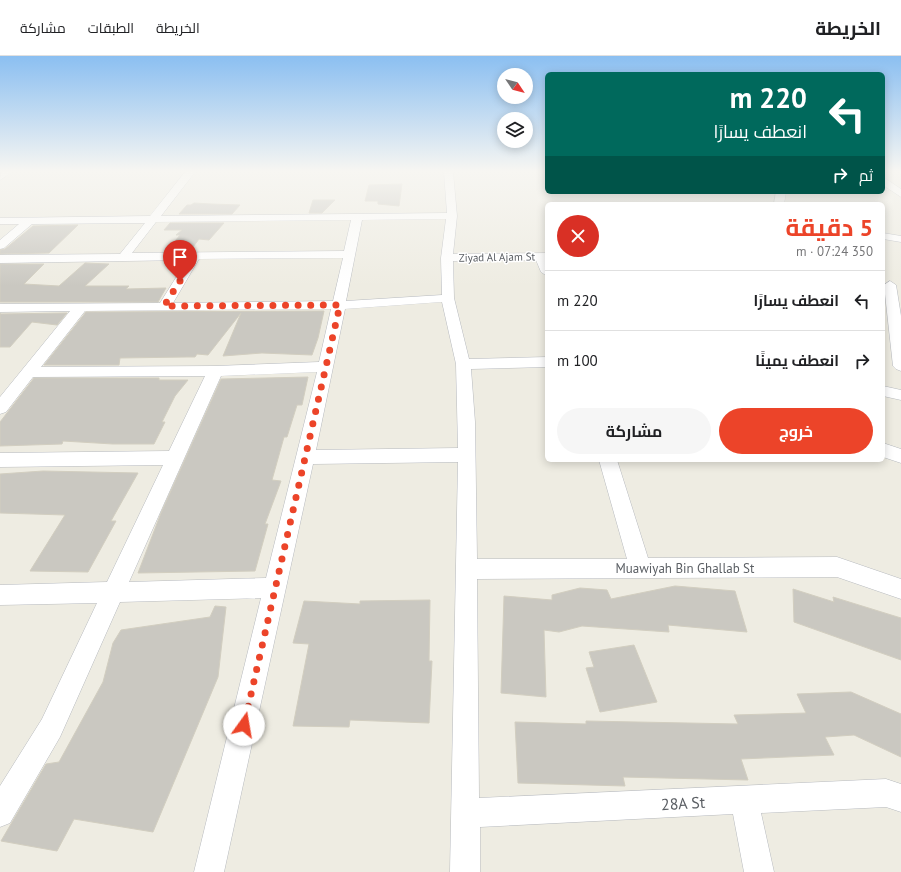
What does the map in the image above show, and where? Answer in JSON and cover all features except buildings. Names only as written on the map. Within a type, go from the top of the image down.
[{"type":"street","points":[[123,257],[159,210]]},
{"type":"street","points":[[452,210],[447,258],[448,298],[463,364],[467,422],[465,872]]},
{"type":"street","points":[[0,221],[452,216]]},
{"type":"street","points":[[209,872],[306,457],[340,305],[357,217]]},
{"type":"street","points":[[0,246],[29,220]]},
{"type":"street","points":[[885,236],[901,239]]},
{"type":"street","points":[[0,259],[349,254]]},
{"type":"street","points":[[164,306],[195,256]]},
{"type":"street","name":"Ziyad Al Ajam St","points":[[447,258],[544,256]]},
{"type":"street","points":[[892,285],[901,366]]},
{"type":"street","points":[[0,308],[340,305],[448,298]]},
{"type":"street","points":[[0,408],[82,307]]},
{"type":"street","points":[[885,333],[897,336]]},
{"type":"street","points":[[463,364],[545,362]]},
{"type":"street","points":[[29,372],[216,371],[326,367]]},
{"type":"street","points":[[0,813],[51,728],[216,371]]},
{"type":"street","points":[[885,392],[901,396]]},
{"type":"street","points":[[885,451],[901,456]]},
{"type":"street","points":[[306,457],[466,455]]},
{"type":"street","points":[[0,460],[175,458]]},
{"type":"street","points":[[609,462],[642,569]]},
{"type":"street","name":"Muawiyah Bin Ghallab St","points":[[466,569],[837,567],[901,589]]},
{"type":"street","points":[[0,595],[276,588]]},
{"type":"street","name":"28A St","points":[[465,813],[886,793],[901,798]]},
{"type":"street","points":[[744,800],[759,872]]},
{"type":"route","points":[[180,281],[164,306],[340,305],[244,725]]}]
